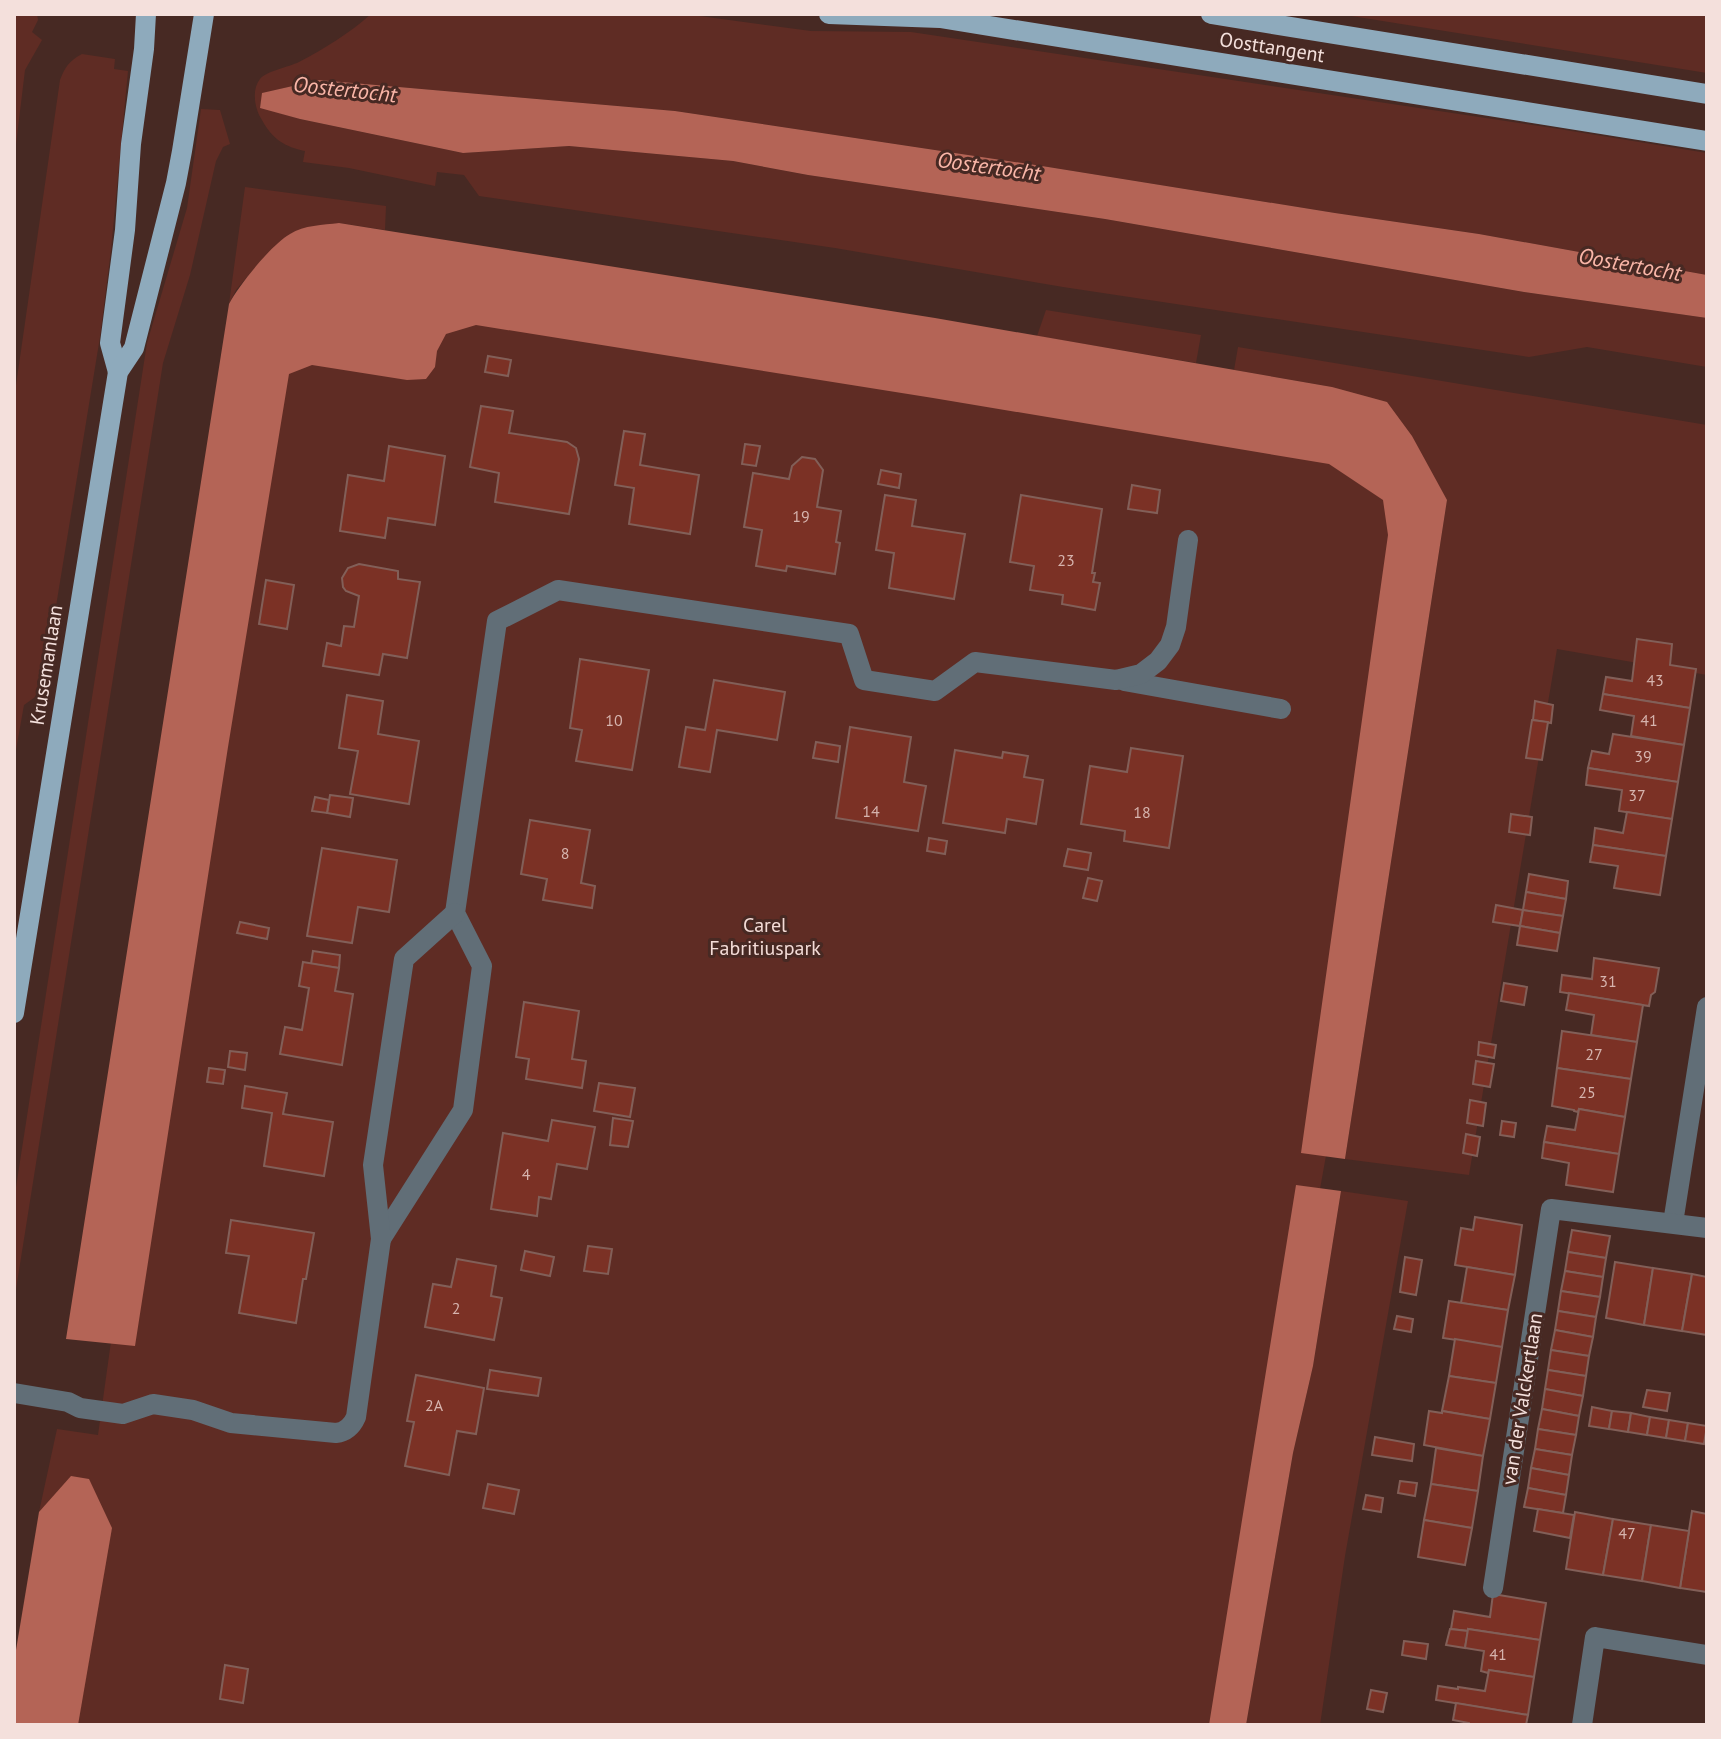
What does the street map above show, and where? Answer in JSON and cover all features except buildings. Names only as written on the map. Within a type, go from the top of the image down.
[{"type":"main road","name":"Krusemanlaan","points":[[118,372],[110,343],[146,14]]},
{"type":"main road","name":"Krusemanlaan","points":[[14,1013],[118,372],[134,348],[170,209],[204,14]]},
{"type":"main road","name":"Oosttangent","points":[[829,14],[940,18],[1707,141]]},
{"type":"main road","name":"Oosttangent","points":[[1211,14],[1707,94]]},
{"type":"street","points":[[1116,680],[1141,674],[1158,661],[1170,645],[1176,627],[1188,540]]},
{"type":"street","points":[[381,1239],[463,1110],[482,966],[455,913],[497,621],[558,590],[849,634],[864,680],[935,691],[975,662],[1116,680],[1281,709]]},
{"type":"street","points":[[14,1393],[123,1414],[153,1404],[193,1410],[231,1423],[336,1433],[353,1423],[381,1239],[373,1165],[404,959],[455,913]]},
{"type":"street","points":[[1707,1007],[1673,1223],[1707,1228]]},
{"type":"street","name":"van der Valckertlaan","points":[[1493,1588],[1551,1209],[1673,1223]]},
{"type":"street","points":[[1582,1725],[1595,1637],[1707,1655]]},
{"type":"green space","points":[[14,14],[37,14],[38,20],[32,32],[42,40],[25,70],[14,161]]},
{"type":"green space","points":[[371,14],[685,14],[811,31],[911,32],[1707,153],[1707,275],[1479,234],[675,111],[319,80],[263,93],[260,107],[300,119],[463,153],[569,146],[733,161],[1105,219],[1524,292],[1707,318],[1707,367],[1587,347],[1529,357],[1063,287],[835,248],[479,196],[464,175],[437,172],[435,186],[303,162],[305,151],[280,141],[260,116],[255,100],[257,84],[267,74],[299,62],[327,46]]},
{"type":"green space","points":[[1339,14],[1707,14],[1707,73]]},
{"type":"green space","points":[[82,54],[115,59],[114,69],[128,71],[111,250],[100,337],[42,692],[24,705],[14,761],[14,399],[60,80],[68,65]]},
{"type":"green space","points":[[201,109],[220,110],[230,144],[223,147],[216,161],[190,275],[163,363],[14,1302],[14,1200],[147,343],[187,208]]},
{"type":"green space","points":[[245,187],[386,206],[385,230],[339,223],[290,234],[266,255],[236,290],[229,304]]},
{"type":"green space","name":"Carel Fabritiuspark","points":[[258,286],[1332,387],[1234,370],[1238,347],[1707,425],[1707,675],[1557,649],[1469,1175],[1345,1159],[1447,500],[1444,497],[1224,1725],[57,1725],[39,1512],[57,1429],[98,1435]]},
{"type":"green space","points":[[1046,310],[1201,335],[1196,363],[1037,336]]},
{"type":"green space","points":[[1341,1191],[1408,1201],[1345,1556],[1320,1725],[1246,1725],[1293,1453],[1313,1366]]},
{"type":"water","name":"Oostertocht","points":[[319,80],[675,111],[1479,234],[1707,275],[1707,318],[1524,292],[1105,219],[733,161],[569,146],[463,153],[260,108],[262,93]]},
{"type":"water","points":[[339,223],[935,318],[1332,387],[1387,402],[1412,436],[1447,500],[1345,1159],[1301,1153],[1388,535],[1383,500],[1329,464],[476,325],[446,334],[437,351],[435,367],[426,379],[407,380],[312,365],[289,374],[135,1346],[66,1339],[229,304],[256,266],[282,239],[301,229]]},
{"type":"water","points":[[1296,1185],[1341,1191],[1313,1366],[1293,1453],[1246,1725],[1209,1725]]},
{"type":"water","points":[[71,1476],[89,1479],[112,1528],[78,1725],[14,1725],[14,1662],[39,1512]]}]
